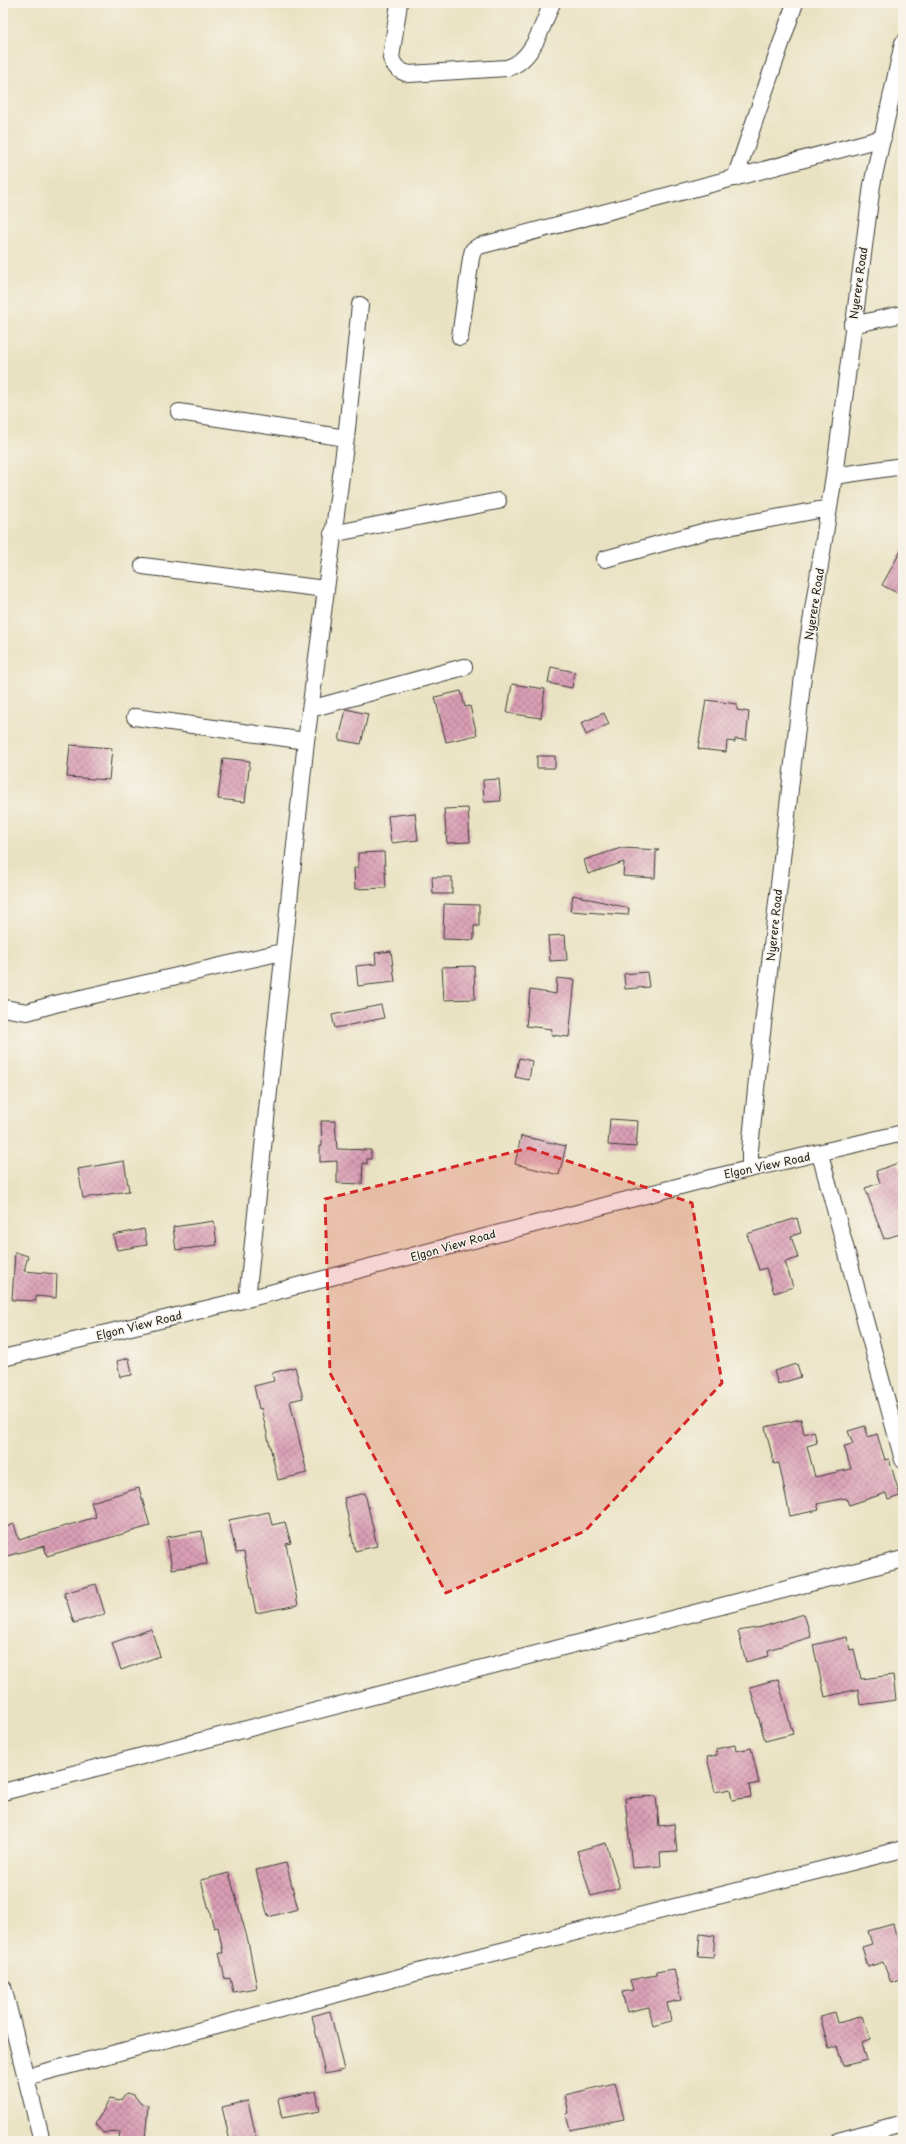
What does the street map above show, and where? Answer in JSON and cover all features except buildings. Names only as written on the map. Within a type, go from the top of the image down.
[{"type":"street","points":[[399,3],[391,58],[394,66],[400,72],[409,74],[507,68],[515,66],[527,56],[552,3]]},
{"type":"street","points":[[735,178],[795,3]]},
{"type":"street","name":"Nyerere Road","points":[[750,1168],[750,1149],[758,1066],[804,667],[834,476],[852,325],[872,185],[903,43]]},
{"type":"street","points":[[460,338],[471,258],[473,250],[479,246],[883,138]]},
{"type":"street","points":[[247,1299],[282,952],[324,589],[346,438],[360,305]]},
{"type":"street","points":[[852,325],[903,314]]},
{"type":"street","points":[[179,412],[346,438]]},
{"type":"street","points":[[834,476],[903,466]]},
{"type":"street","points":[[332,534],[498,501]]},
{"type":"street","points":[[605,559],[706,531],[829,508]]},
{"type":"street","points":[[143,566],[324,589]]},
{"type":"street","points":[[310,709],[464,667]]},
{"type":"street","points":[[135,717],[306,741]]},
{"type":"street","points":[[3,1008],[27,1012],[55,1004],[282,952]]},
{"type":"street","name":"Elgon View Road","points":[[3,1358],[401,1260],[521,1226],[750,1168],[820,1154],[903,1133]]},
{"type":"street","points":[[820,1154],[903,1460]]},
{"type":"street","points":[[3,1792],[903,1560]]},
{"type":"street","points":[[26,2076],[426,1970],[903,1849]]},
{"type":"street","points":[[3,1987],[42,2141]]},
{"type":"street","points":[[838,2141],[903,2123]]},
{"type":"highlighted area","points":[[529,1148],[692,1203],[722,1383],[585,1531],[446,1593],[330,1373],[325,1199]]}]
